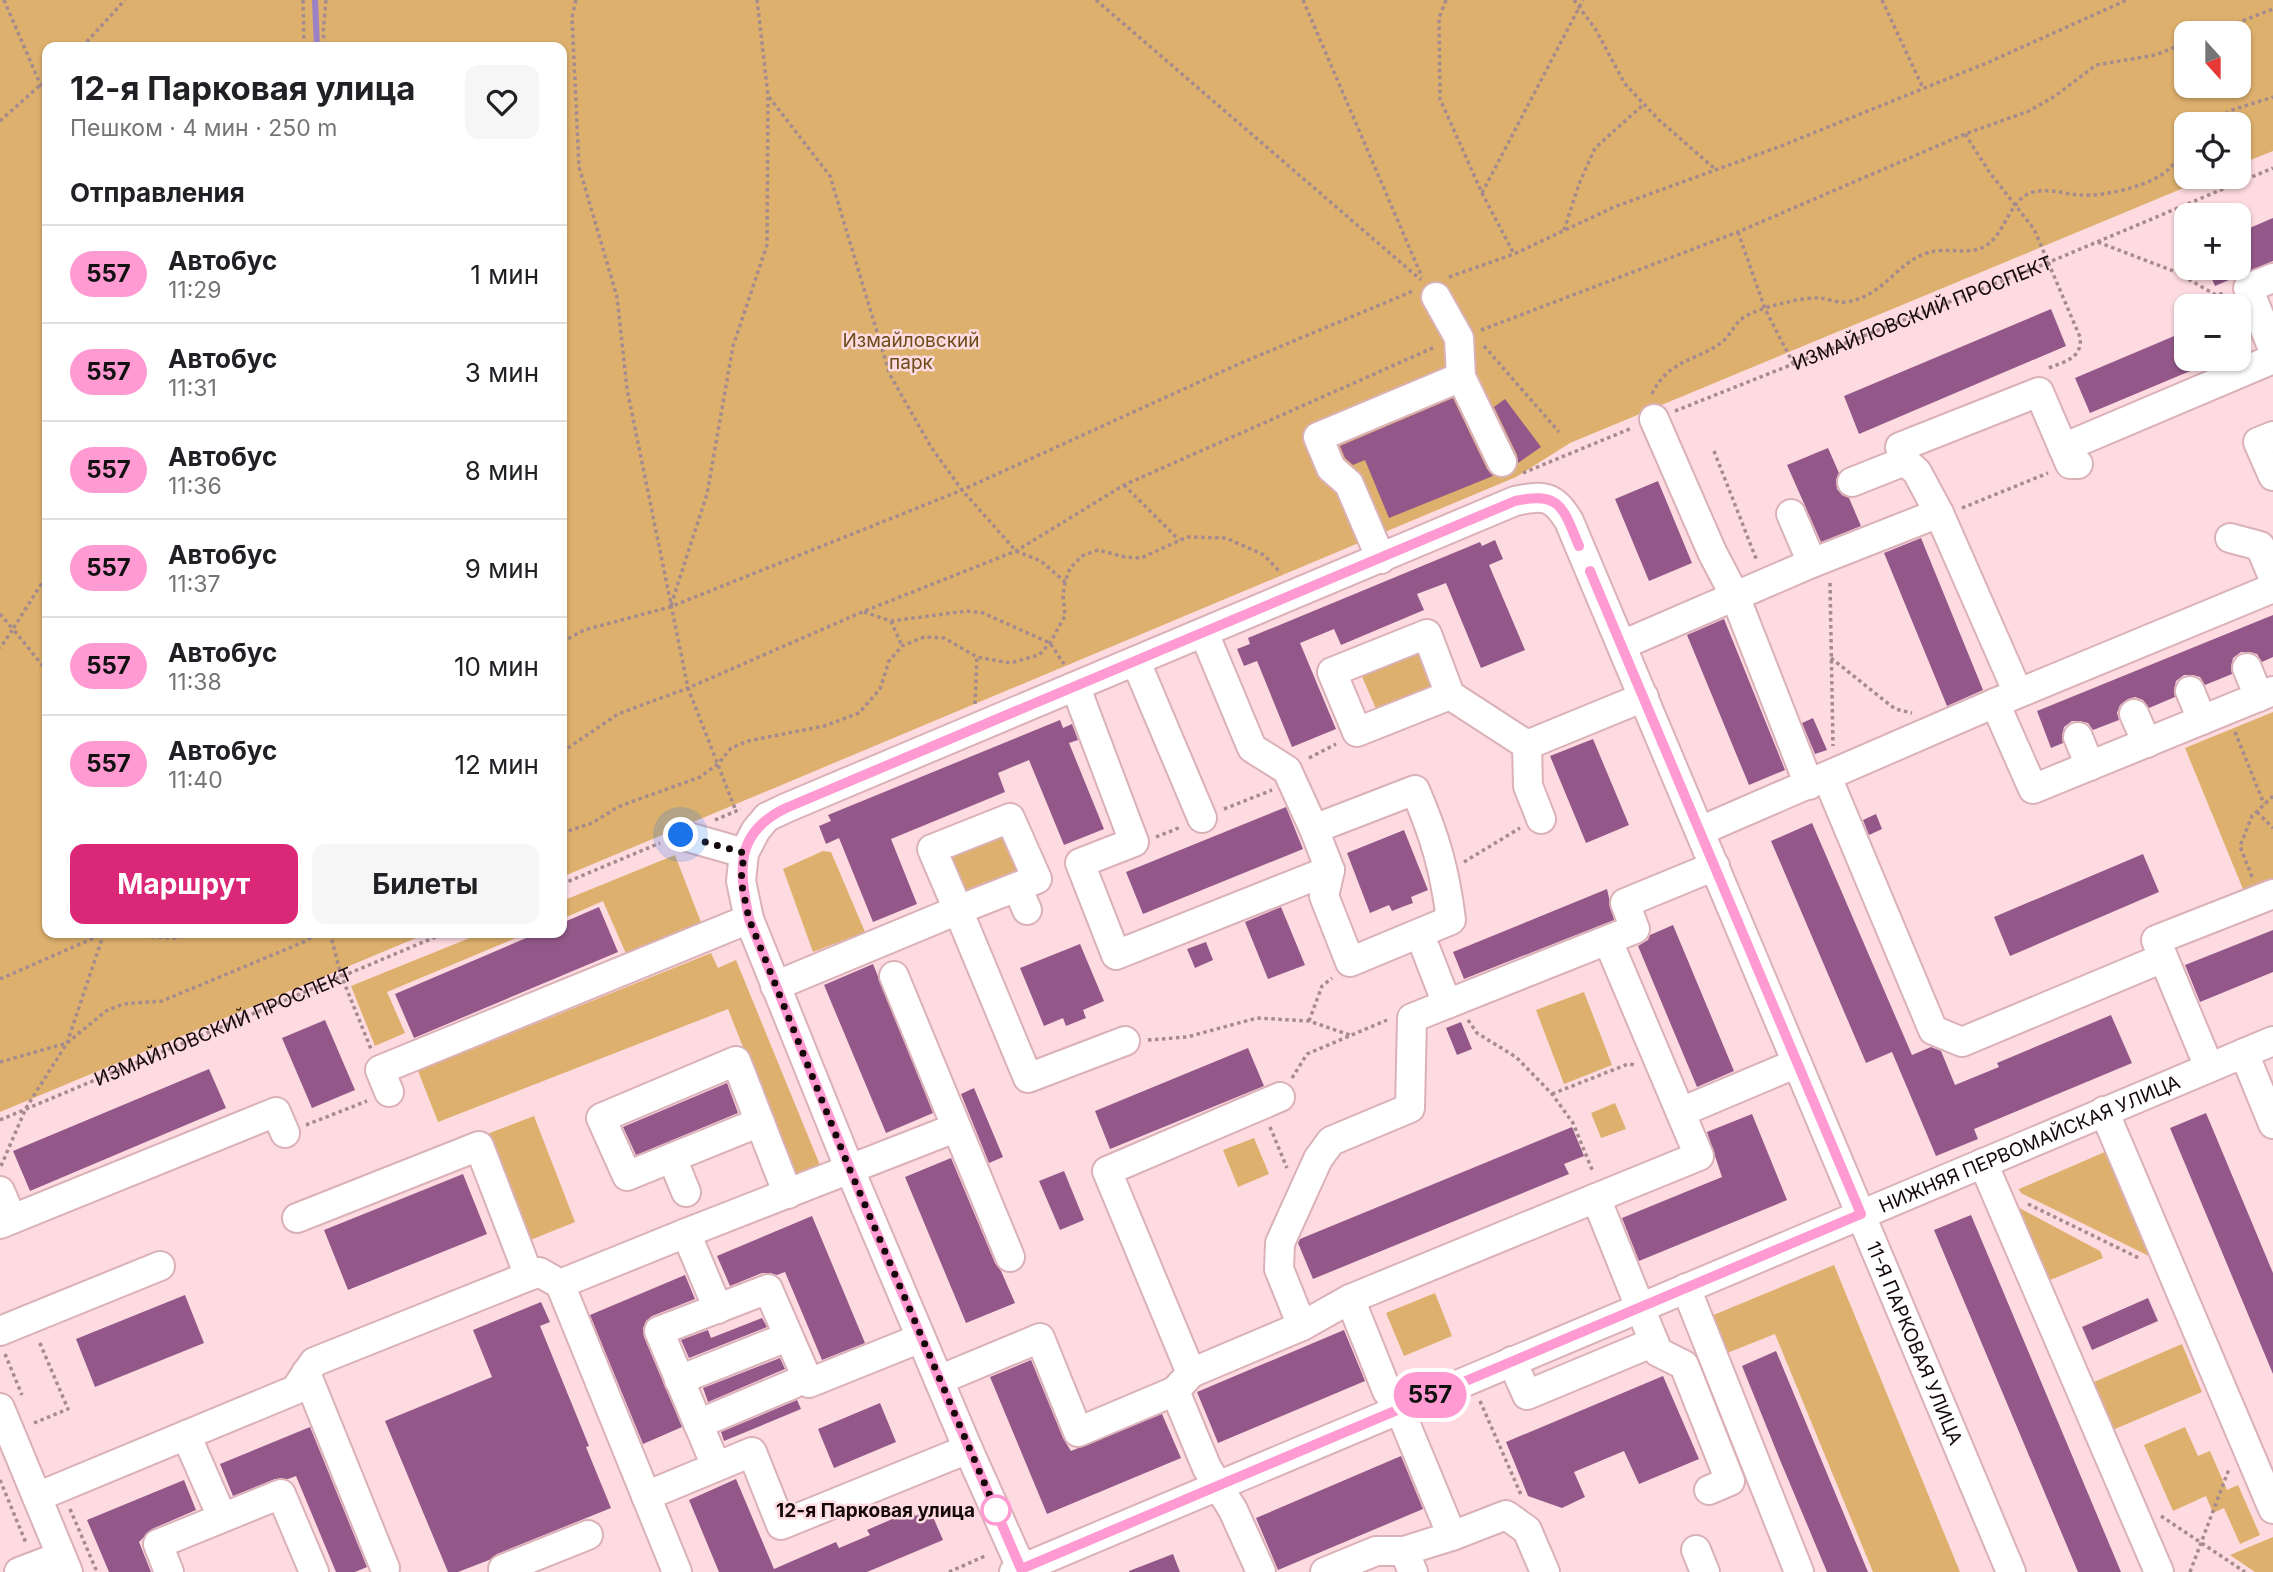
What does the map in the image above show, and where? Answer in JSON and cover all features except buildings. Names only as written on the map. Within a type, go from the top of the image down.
[{"type":"street","points":[[2260,283],[2273,349]]},
{"type":"street","points":[[1429,288],[1466,335],[1461,377],[1502,463]]},
{"type":"street","points":[[2246,668],[2266,694],[2034,789],[2007,698],[1939,513],[1917,472],[1905,461],[1900,447],[2039,392],[2070,459],[2273,359]]},
{"type":"street","points":[[1019,1571],[850,1170],[749,919],[741,881],[744,853],[756,830],[767,817],[1381,559],[1349,484],[1331,467],[1318,437],[1461,377]]},
{"type":"street","points":[[1654,419],[1712,552],[1823,779],[1933,1030],[1962,1042],[2163,958]]},
{"type":"street","points":[[2273,436],[2258,442],[2273,476]]},
{"type":"street","points":[[1852,482],[1905,461]]},
{"type":"street","name":"11-Я ПАРКОВАЯ УЛИЦА","points":[[1381,559],[1515,501],[1536,496],[1551,499],[1561,508],[1644,697],[2011,1572]]},
{"type":"street","points":[[1791,513],[1821,559]]},
{"type":"street","points":[[1622,645],[1821,559],[1939,513]]},
{"type":"street","points":[[2230,538],[2260,546],[2273,577]]},
{"type":"street","points":[[1700,831],[2007,698],[2273,588]]},
{"type":"street","points":[[1204,633],[1252,748],[1287,770],[1314,829],[1330,870],[1324,896],[1350,962],[1451,920],[1445,874],[1432,829],[1415,790],[1314,829]]},
{"type":"street","points":[[1450,695],[1357,733],[1332,672],[1427,634],[1450,695],[1527,745]]},
{"type":"street","points":[[1136,662],[1202,818]]},
{"type":"street","points":[[775,986],[958,910],[1027,892],[1080,863],[1133,842],[1076,688]]},
{"type":"street","points":[[2190,691],[2214,715]]},
{"type":"street","points":[[1527,745],[1644,697]]},
{"type":"street","points":[[2134,714],[2147,743]]},
{"type":"street","points":[[2078,737],[2090,766]]},
{"type":"street","points":[[1527,745],[1528,786],[1541,819]]},
{"type":"street","points":[[1027,892],[1010,818],[932,849],[1028,1078],[1125,1041]]},
{"type":"street","points":[[681,835],[744,853]]},
{"type":"street","points":[[1080,863],[1116,955],[1330,870]]},
{"type":"street","points":[[1303,1326],[1279,1269],[1280,1243],[1318,1159],[1331,1141],[1410,1108],[1412,1018],[1635,929],[1625,903],[1715,866]]},
{"type":"street","points":[[2209,1067],[2156,940],[2263,886]]},
{"type":"street","points":[[384,1081],[749,919]]},
{"type":"street","points":[[939,1380],[1049,1334],[1079,1432],[1303,1326],[1350,1299],[1699,1156],[1608,941]]},
{"type":"street","points":[[1426,950],[1451,1002]]},
{"type":"street","points":[[894,976],[1010,1257]]},
{"type":"street","name":"НИЖНЯЯ ПЕРВОМАЙСКАЯ УЛИЦА","points":[[1019,1571],[1861,1214],[1988,1175],[2104,1111],[2273,1041]]},
{"type":"street","points":[[2244,1053],[2273,1124]]},
{"type":"street","points":[[760,1122],[626,1176],[601,1118],[736,1061],[760,1122],[788,1194]]},
{"type":"street","points":[[1681,1112],[1797,1063]]},
{"type":"street","points":[[1261,1572],[1233,1510],[1207,1468],[1183,1382],[1107,1171],[1271,1101]]},
{"type":"street","points":[[2104,1111],[2273,1508]]},
{"type":"street","points":[[0,1191],[6,1222],[276,1112],[285,1133]]},
{"type":"street","points":[[560,1284],[955,1128]]},
{"type":"street","points":[[297,1218],[479,1146],[529,1276]]},
{"type":"street","points":[[672,1157],[686,1192]]},
{"type":"street","points":[[1988,1175],[2159,1572]]},
{"type":"street","points":[[1599,1196],[1658,1352],[1684,1365],[1730,1481],[1710,1490]]},
{"type":"street","points":[[686,1233],[718,1309]]},
{"type":"street","points":[[0,1331],[160,1266]]},
{"type":"street","points":[[37,1497],[295,1390],[314,1362],[540,1272],[560,1284],[677,1572]]},
{"type":"street","points":[[1686,1288],[1799,1572]]},
{"type":"street","points":[[716,1466],[659,1332],[768,1289],[809,1383],[920,1338]]},
{"type":"street","points":[[1350,1299],[1387,1391],[1399,1409],[1452,1536]]},
{"type":"street","points":[[680,1380],[777,1342]]},
{"type":"street","points":[[1512,1361],[1527,1395],[1654,1342]]},
{"type":"street","points":[[306,1373],[385,1568]]},
{"type":"street","points":[[698,1424],[793,1384]]},
{"type":"street","points":[[0,1408],[12,1468],[37,1497],[46,1567]]},
{"type":"street","points":[[186,1435],[222,1517]]},
{"type":"street","points":[[646,1496],[752,1452],[782,1525],[968,1449]]},
{"type":"street","points":[[169,1572],[158,1544],[281,1494],[314,1572]]},
{"type":"street","points":[[1325,1572],[1376,1551],[1408,1562],[1452,1536],[1506,1514],[1527,1530],[1545,1572]]},
{"type":"street","points":[[501,1571],[589,1535]]},
{"type":"path","points":[[4,0],[42,89]]},
{"type":"path","points":[[86,42],[124,0]]},
{"type":"path","points":[[303,0],[304,42]]},
{"type":"path","points":[[325,42],[326,0]]},
{"type":"path","points":[[576,0],[572,17],[579,167],[617,297],[627,389],[688,688],[736,811]]},
{"type":"path","points":[[670,607],[707,494],[733,346],[766,245],[768,95],[757,0]]},
{"type":"path","points":[[1096,0],[1429,288]]},
{"type":"path","points":[[1303,0],[1429,288]]},
{"type":"path","points":[[1446,0],[1439,18],[1440,99],[1482,193],[1514,254]]},
{"type":"path","points":[[1574,0],[1596,30],[1625,84],[1715,169]]},
{"type":"path","points":[[1482,193],[1583,0]]},
{"type":"path","points":[[1882,0],[1923,88]]},
{"type":"path","points":[[567,639],[584,630],[670,607],[962,490],[1241,363],[1514,254],[1614,207],[1781,146],[1923,88],[2127,0]]},
{"type":"path","points":[[2242,21],[2273,9]]},
{"type":"path","points":[[567,749],[618,714],[688,688],[862,612],[1016,551],[1124,485],[1466,335],[1738,232],[1965,134],[2029,111],[2096,65],[2155,55],[2174,48]]},
{"type":"path","points":[[0,121],[40,85]]},
{"type":"path","points":[[768,95],[830,176],[890,375],[931,447],[962,490],[1016,551],[1041,562],[1065,582]]},
{"type":"path","points":[[2228,112],[2273,97]]},
{"type":"path","points":[[1564,230],[1579,184],[1595,148],[1644,104]]},
{"type":"path","points":[[1965,134],[1990,173],[2034,229],[2080,337],[2081,345],[2075,358],[2042,371],[2039,392]]},
{"type":"path","points":[[1654,419],[1648,404],[1658,383],[1672,367],[1721,344],[1741,319],[1791,301],[1818,298],[1846,302],[1879,290],[1909,263],[1926,253],[1949,249],[1968,252],[1984,247],[1998,235],[2016,205],[2033,192],[2083,195],[2123,190],[2157,178],[2174,162]]},
{"type":"path","name":"ИЗМАЙЛОВСКИЙ ПРОСПЕКТ","points":[[1570,452],[2047,263],[2273,168]]},
{"type":"path","points":[[1738,232],[1765,309],[1794,365]]},
{"type":"path","points":[[2098,242],[2176,272],[2216,295],[2260,283]]},
{"type":"path","points":[[1466,335],[1559,432]]},
{"type":"path","points":[[1714,451],[1765,583]]},
{"type":"path","points":[[1939,513],[1954,511],[2070,459]]},
{"type":"path","points":[[1124,485],[1179,540]]},
{"type":"path","points":[[567,831],[592,823],[620,806],[700,777],[718,764],[731,748],[748,741],[824,726],[859,713],[880,690],[889,661],[902,646],[924,637],[944,638],[977,657],[1010,663],[1039,655],[1050,643],[1065,616],[1065,582],[1070,568],[1083,556],[1098,550],[1141,558],[1187,537],[1226,538],[1264,555],[1301,592]]},
{"type":"path","points":[[1821,559],[1831,658],[1823,779]]},
{"type":"path","points":[[0,648],[42,584]]},
{"type":"path","points":[[862,612],[891,621],[967,611],[983,614],[1050,643],[1076,688]]},
{"type":"path","points":[[0,614],[42,665]]},
{"type":"path","points":[[891,621],[902,646]]},
{"type":"path","points":[[975,710],[977,657]]},
{"type":"path","points":[[1831,658],[1895,709],[1954,721]]},
{"type":"path","points":[[2214,715],[2264,804]]},
{"type":"path","points":[[1287,770],[1357,733]]},
{"type":"path","points":[[2263,886],[2240,846],[2252,816],[2273,796]]},
{"type":"path","points":[[2257,811],[2273,828]]},
{"type":"path","points":[[1445,874],[1495,841],[1541,819]]},
{"type":"path","points":[[567,882],[681,835]]},
{"type":"path","points":[[0,979],[94,938]]},
{"type":"path","points":[[0,1168],[26,1109],[66,1042],[102,938]]},
{"type":"path","points":[[0,1062],[66,1042],[106,1010],[123,1004],[162,1001],[310,938]]},
{"type":"path","points":[[285,1133],[384,1081],[341,976],[331,938]]},
{"type":"path","name":"ИЗМАЙЛОВСКИЙ ПРОСПЕКТ","points":[[0,1120],[433,938]]},
{"type":"path","points":[[1309,1021],[1322,986],[1350,962]]},
{"type":"path","points":[[1451,1002],[1477,1033],[1516,1057],[1552,1094],[1573,1123],[1599,1196]]},
{"type":"path","points":[[1300,1199],[1271,1101],[1307,1054],[1397,1016]]},
{"type":"path","points":[[1125,1041],[1187,1037],[1257,1018],[1309,1021],[1350,1035]]},
{"type":"path","points":[[1552,1094],[1628,1064],[1662,1069]]},
{"type":"path","points":[[1988,1175],[2174,1275]]},
{"type":"path","points":[[30,1319],[68,1409],[34,1423]]},
{"type":"path","points":[[1479,1399],[1522,1498],[1527,1530]]},
{"type":"path","points":[[2190,1572],[2242,1435]]},
{"type":"path","points":[[0,1480],[46,1567]]},
{"type":"path","points":[[2157,1513],[2245,1572]]},
{"type":"path","points":[[949,1572],[985,1556]]},
{"type":"green space","name":"Измайловский парк","points":[[0,0],[2273,0],[2273,151],[2251,160],[2251,112],[2174,112],[2174,189],[2181,189],[1570,443],[1516,477],[567,875],[567,42],[42,42],[42,938],[416,938],[0,1112]]},
{"type":"green space","points":[[1422,646],[1439,685],[1377,711],[1360,672]]},
{"type":"green space","points":[[2273,712],[2273,883],[2245,894],[2185,748]]},
{"type":"green space","points":[[1004,828],[1023,874],[961,899],[943,853]]},
{"type":"green space","points":[[823,851],[831,852],[865,932],[813,952],[783,869]]},
{"type":"green space","points":[[675,855],[702,925],[627,956],[603,901],[567,917],[567,899]]},
{"type":"green space","points":[[470,938],[516,938],[387,992],[405,1033],[375,1046],[351,986]]},
{"type":"green space","points":[[711,953],[718,968],[736,960],[824,1175],[794,1186],[788,1161],[728,1009],[438,1122],[418,1071]]},
{"type":"green space","points":[[1584,992],[1612,1065],[1564,1084],[1536,1010]]},
{"type":"green space","points":[[1615,1103],[1626,1129],[1601,1138],[1591,1113]]},
{"type":"green space","points":[[534,1116],[575,1222],[528,1241],[487,1134]]},
{"type":"green space","points":[[1254,1138],[1269,1174],[1238,1187],[1223,1150]]},
{"type":"green space","points":[[2114,1148],[2159,1261],[2021,1193],[2019,1189]]},
{"type":"green space","points":[[2012,1204],[2100,1251],[2103,1258],[2043,1283]]},
{"type":"green space","points":[[1834,1265],[1960,1572],[1873,1572],[1775,1334],[1727,1353],[1711,1316]]},
{"type":"green space","points":[[1435,1293],[1452,1336],[1404,1356],[1386,1313]]},
{"type":"green space","points":[[2182,1344],[2202,1392],[2108,1432],[2087,1385]]},
{"type":"green space","points":[[2185,1427],[2198,1456],[2210,1451],[2227,1490],[2238,1485],[2260,1535],[2240,1544],[2224,1508],[2213,1513],[2206,1496],[2173,1511],[2144,1445]]},
{"type":"green space","points":[[2273,1537],[2273,1572],[2255,1572],[2230,1555]]},
{"type":"waterway","points":[[315,0],[317,42]]},
{"type":"bus line","name":"557","points":[[1579,546],[1569,521],[1551,499],[1536,496],[1515,501],[786,808],[767,817],[756,830],[744,853],[741,881],[749,919],[870,1218],[1021,1569],[1861,1214],[1590,571]]},
{"type":"place","name":"12-я Парковая улица","points":[[996,1510]]},
{"type":"route","points":[[681,835],[744,853],[741,881],[749,919],[920,1338],[996,1510]]}]
